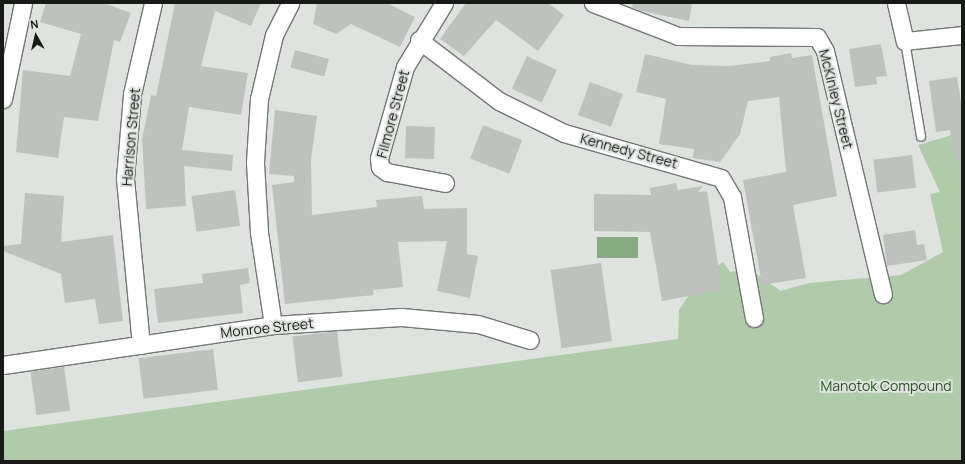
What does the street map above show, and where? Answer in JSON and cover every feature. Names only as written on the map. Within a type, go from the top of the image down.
[{"type":"street","points":[[3,99],[23,3]]},
{"type":"street","name":"Harrison Street","points":[[141,344],[125,178],[132,94],[153,3]]},
{"type":"street","points":[[273,325],[258,232],[256,162],[259,99],[274,35],[290,3]]},
{"type":"street","name":"Filmore Street","points":[[444,3],[419,40],[405,67],[379,158],[380,167],[444,182]]},
{"type":"street","name":"McKinley Street","points":[[593,3],[678,36],[817,37],[825,50],[883,294]]},
{"type":"street","points":[[896,3],[905,41],[962,35]]},
{"type":"street","name":"Kennedy Street","points":[[419,40],[499,101],[564,133],[721,178],[732,197],[754,318]]},
{"type":"street","name":"Monroe Street","points":[[3,365],[273,325],[401,317],[478,324],[530,340]]},
{"type":"lane","points":[[905,41],[922,137]]},
{"type":"green space","name":"Manotok Compound","points":[[962,132],[962,461],[3,461],[3,431],[678,339],[679,310],[701,277],[723,262],[730,272],[749,269],[781,291],[809,283],[901,275],[943,252],[930,194],[940,192],[918,145]]},
{"type":"shaded area","points":[[597,237],[638,237],[638,258],[597,258]]},
{"type":"building","points":[[46,3],[104,3],[131,13],[120,42],[114,40],[98,121],[64,117],[58,158],[16,152],[23,70],[70,76],[81,34],[40,22]]},
{"type":"building","points":[[175,3],[261,3],[251,26],[215,11],[201,66],[248,73],[241,115],[189,107],[182,150],[233,155],[232,171],[184,166],[186,206],[146,209],[142,140],[151,95],[156,96]]},
{"type":"building","points":[[317,3],[387,3],[415,17],[400,47],[351,24],[336,34],[313,24]]},
{"type":"building","points":[[466,3],[548,3],[564,15],[538,51],[496,20],[464,56],[440,39]]},
{"type":"building","points":[[633,3],[692,3],[689,21],[641,11],[632,7]]},
{"type":"building","points":[[881,44],[887,76],[876,77],[877,84],[855,87],[849,49]]},
{"type":"building","points":[[295,50],[329,59],[324,76],[290,67]]},
{"type":"building","points":[[791,53],[792,58],[812,55],[837,196],[793,205],[806,278],[762,285],[743,180],[786,172],[779,97],[748,101],[740,134],[720,162],[693,158],[694,149],[659,144],[666,99],[636,92],[645,54],[692,65],[729,66],[770,61],[770,57]]},
{"type":"building","points":[[527,56],[557,70],[542,103],[512,89]]},
{"type":"building","points":[[957,77],[962,109],[962,161],[955,161],[950,130],[936,132],[929,81]]},
{"type":"building","points":[[590,82],[623,94],[611,127],[578,115]]},
{"type":"building","points":[[275,110],[317,116],[311,159],[312,215],[377,207],[376,200],[422,196],[424,209],[467,208],[467,254],[478,256],[470,298],[437,291],[447,241],[398,242],[403,287],[373,290],[374,295],[285,304],[272,185],[294,182],[294,176],[269,174]]},
{"type":"building","points":[[483,125],[522,140],[509,174],[470,159]]},
{"type":"building","points":[[406,126],[435,127],[434,159],[405,158]]},
{"type":"building","points":[[912,155],[916,188],[877,193],[873,160]]},
{"type":"building","points":[[676,183],[678,190],[703,186],[698,192],[707,191],[722,290],[662,301],[650,232],[594,231],[594,194],[651,195],[650,188]]},
{"type":"building","points":[[235,190],[240,226],[196,232],[191,196]]},
{"type":"building","points":[[25,193],[64,196],[61,242],[113,235],[123,321],[99,324],[95,299],[65,303],[61,274],[3,251],[3,246],[21,244]]},
{"type":"building","points":[[915,230],[917,245],[924,244],[927,260],[887,266],[883,235]]},
{"type":"building","points":[[601,263],[612,341],[561,348],[550,270]]},
{"type":"building","points":[[248,268],[250,283],[240,285],[243,313],[158,323],[154,289],[203,283],[202,274]]},
{"type":"building","points":[[337,331],[343,377],[298,382],[292,336]]},
{"type":"building","points":[[213,349],[218,390],[144,399],[139,358]]},
{"type":"building","points":[[64,367],[70,411],[36,415],[30,372]]}]
